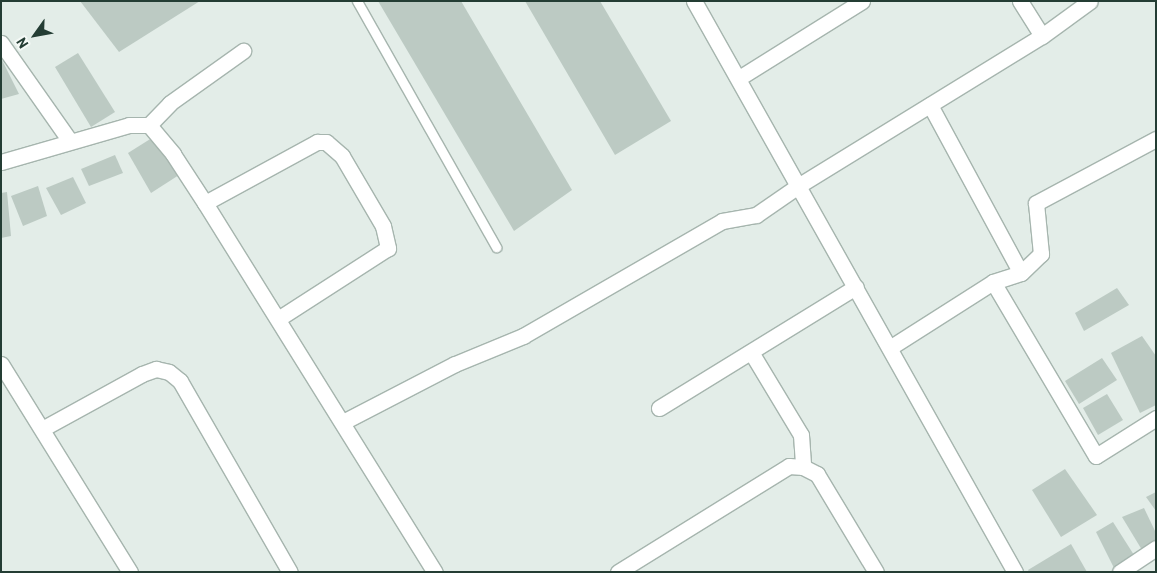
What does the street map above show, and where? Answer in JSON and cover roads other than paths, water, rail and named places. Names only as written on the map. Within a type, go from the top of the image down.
[{"type":"street","points":[[694,1],[891,347],[1015,572]]},
{"type":"street","points":[[1020,1],[1042,36]]},
{"type":"street","points":[[343,422],[455,364],[522,336],[722,221],[756,215],[798,186],[1042,36],[1090,1]]},
{"type":"street","points":[[739,78],[855,3]]},
{"type":"street","points":[[1,43],[70,141]]},
{"type":"street","points":[[1,162],[129,125],[149,125],[170,103],[243,51]]},
{"type":"street","points":[[930,105],[1021,273]]},
{"type":"street","points":[[149,125],[173,154],[205,203],[435,572]]},
{"type":"street","points":[[891,347],[993,282],[1021,273],[1041,254],[1036,203],[1156,139]]},
{"type":"street","points":[[205,203],[317,142],[326,142],[342,156],[383,226],[388,248],[278,319]]},
{"type":"street","points":[[993,282],[1096,456],[1156,418]]},
{"type":"street","points":[[660,408],[856,287]]},
{"type":"street","points":[[751,352],[801,436],[803,467]]},
{"type":"street","points":[[1,364],[130,572]]},
{"type":"street","points":[[42,429],[142,374],[156,369],[169,372],[180,381],[290,572]]},
{"type":"street","points":[[618,572],[768,477],[790,466],[803,467],[817,474],[876,572]]},
{"type":"street","points":[[1120,572],[1156,548]]},
{"type":"lane","points":[[357,1],[496,247]]}]
